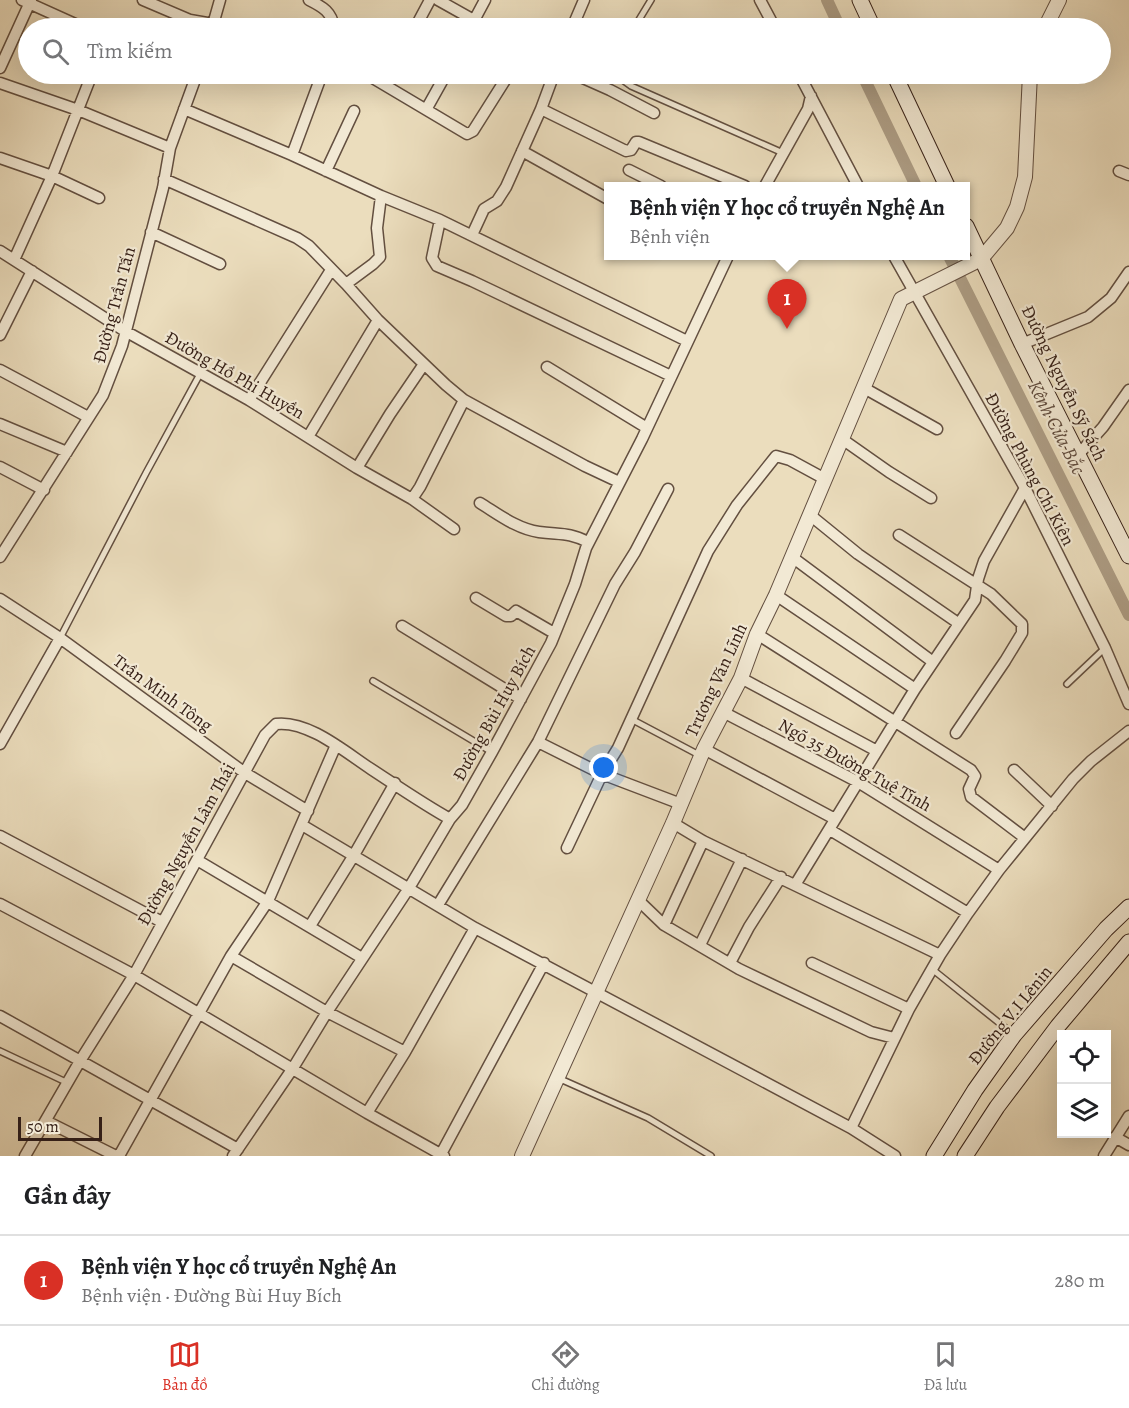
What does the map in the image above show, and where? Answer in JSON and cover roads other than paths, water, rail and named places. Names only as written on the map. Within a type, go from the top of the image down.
[{"type":"main road","points":[[860,0],[868,18]]},
{"type":"main road","points":[[899,84],[945,182]]},
{"type":"main road","name":"Đường Nguyễn Sỹ Sách","points":[[970,238],[978,261],[1129,556]]},
{"type":"main road","name":"Đường V.I Lênin","points":[[934,1156],[975,1090],[1014,1035],[1106,929],[1129,907]]},
{"type":"main road","points":[[970,1155],[997,1107],[1058,1026],[1129,942]]},
{"type":"street","points":[[143,0],[185,18]]},
{"type":"street","points":[[214,18],[220,0]]},
{"type":"street","points":[[309,0],[327,10],[332,18]]},
{"type":"street","points":[[420,18],[430,0]]},
{"type":"street","points":[[438,0],[464,18]]},
{"type":"street","points":[[475,18],[485,0]]},
{"type":"street","points":[[576,18],[584,0]]},
{"type":"street","points":[[760,0],[770,18]]},
{"type":"street","points":[[1050,18],[1059,0]]},
{"type":"street","points":[[20,18],[27,1],[63,18]]},
{"type":"street","points":[[0,68],[18,23]]},
{"type":"street","points":[[0,83],[78,110],[170,148]]},
{"type":"street","points":[[14,260],[52,176],[88,84]]},
{"type":"street","name":"Đường Trần Tấn","points":[[0,557],[103,395],[112,375],[122,346],[170,148],[193,84]]},
{"type":"street","points":[[292,155],[318,84]]},
{"type":"street","points":[[384,84],[463,132],[471,133],[503,84]]},
{"type":"street","points":[[426,108],[440,84]]},
{"type":"street","points":[[472,235],[484,208],[501,197],[550,84]]},
{"type":"street","points":[[596,84],[654,113]]},
{"type":"street","points":[[804,84],[856,182]]},
{"type":"street","points":[[978,261],[1007,228],[1017,207],[1025,177],[1030,84]]},
{"type":"street","points":[[767,182],[808,109],[811,96]]},
{"type":"street","points":[[184,109],[440,220],[687,341]]},
{"type":"street","points":[[541,109],[626,151],[631,150],[636,142],[639,142],[735,182]]},
{"type":"street","points":[[326,171],[354,111]]},
{"type":"street","points":[[522,151],[604,196]]},
{"type":"street","points":[[0,158],[52,176],[99,198]]},
{"type":"street","points":[[629,170],[653,182]]},
{"type":"street","points":[[164,179],[212,202],[290,234],[309,246],[378,320],[464,400],[619,482]]},
{"type":"street","points":[[346,284],[380,257],[377,228],[381,196]]},
{"type":"street","points":[[440,220],[432,258],[437,266],[671,376]]},
{"type":"street","points":[[151,232],[220,264]]},
{"type":"street","name":"Đường Hồ Phi Huyền","points":[[0,251],[125,331],[249,400],[357,468],[412,499],[454,529]]},
{"type":"street","name":"Đường Bùi Huy Bích","points":[[236,1153],[409,888],[450,819],[462,805],[521,699],[570,599],[588,542],[647,428],[722,260]]},
{"type":"street","name":"Đường Phùng Chí Kiên","points":[[897,260],[1025,488],[1105,648],[1129,704]]},
{"type":"street","name":"Trương Văn Lĩnh","points":[[522,1156],[597,993],[703,752],[741,678],[757,634],[776,595],[901,299],[978,261]]},
{"type":"street","points":[[249,400],[331,270]]},
{"type":"street","points":[[0,335],[32,271]]},
{"type":"street","points":[[1022,344],[1088,317],[1111,298],[1129,272]]},
{"type":"street","points":[[308,437],[378,320]]},
{"type":"street","points":[[357,468],[424,364]]},
{"type":"street","points":[[547,367],[647,428]]},
{"type":"street","points":[[0,370],[88,417]]},
{"type":"street","points":[[864,388],[937,429]]},
{"type":"street","points":[[1078,455],[1103,427],[1129,390]]},
{"type":"street","points":[[412,499],[464,400]]},
{"type":"street","points":[[0,424],[67,452]]},
{"type":"street","points":[[842,439],[931,498]]},
{"type":"street","points":[[567,848],[618,748],[708,551],[737,505],[776,456],[783,457],[825,479]]},
{"type":"street","points":[[0,467],[44,490]]},
{"type":"street","points":[[795,885],[915,689],[975,600],[984,561],[1025,488]]},
{"type":"street","points":[[438,905],[538,742],[615,584],[635,552],[668,489]]},
{"type":"street","points":[[480,503],[526,528],[538,532],[561,532],[588,542]]},
{"type":"street","points":[[810,515],[858,554],[958,623]]},
{"type":"street","points":[[899,535],[991,594],[1022,624],[1022,633],[956,733]]},
{"type":"street","points":[[792,557],[933,662]]},
{"type":"street","points":[[776,595],[915,689]]},
{"type":"street","points":[[476,598],[506,616],[511,616],[516,611],[554,633]]},
{"type":"street","name":"Trần Minh Tông","points":[[0,599],[60,638],[245,773],[308,811]]},
{"type":"street","points":[[402,626],[521,699]]},
{"type":"street","points":[[757,634],[971,770],[975,776],[969,789],[971,797],[1025,838]]},
{"type":"street","points":[[0,744],[60,638]]},
{"type":"street","points":[[741,678],[877,751]]},
{"type":"street","name":"Ngõ 35 Đường Tuệ Tĩnh","points":[[723,712],[858,782],[999,870]]},
{"type":"street","name":"Đường Nguyễn Lâm Thái","points":[[25,1156],[80,1061],[134,975],[265,735],[276,724],[287,723],[313,732],[450,819]]},
{"type":"street","points":[[851,1128],[909,1009],[940,955],[968,913],[999,870],[1073,779],[1091,761],[1129,731]]},
{"type":"street","points":[[538,742],[603,774],[681,804]]},
{"type":"street","points":[[46,1121],[118,1156],[231,956],[268,900],[336,745]]},
{"type":"street","points":[[703,752],[833,824],[968,913]]},
{"type":"street","points":[[1014,770],[1052,806]]},
{"type":"street","points":[[310,926],[395,783]]},
{"type":"street","points":[[673,823],[703,841],[940,955]]},
{"type":"street","points":[[302,825],[475,928],[851,1128],[895,1156]]},
{"type":"street","points":[[0,836],[162,922]]},
{"type":"street","points":[[664,925],[703,841]]},
{"type":"street","points":[[700,945],[742,859]]},
{"type":"street","points":[[197,860],[268,900],[362,958]]},
{"type":"street","points":[[730,963],[749,927],[781,877]]},
{"type":"street","points":[[638,900],[664,925],[730,963],[871,1032],[894,1038]]},
{"type":"street","points":[[0,904],[134,975],[198,1015],[442,1155],[544,963]]},
{"type":"street","points":[[367,1113],[405,1052],[475,928]]},
{"type":"street","points":[[231,956],[327,1012],[405,1052]]},
{"type":"street","points":[[812,963],[909,1009]]},
{"type":"street","points":[[0,1016],[151,1100],[236,1153]]},
{"type":"street","points":[[1104,1156],[1129,1116]]},
{"type":"street","points":[[1116,1137],[1129,1145]]},
{"type":"lane","points":[[640,18],[651,0]]},
{"type":"lane","points":[[628,84],[783,153]]},
{"type":"lane","points":[[60,638],[140,483],[200,374]]},
{"type":"lane","points":[[1066,684],[1105,648]]},
{"type":"lane","points":[[373,681],[492,752]]},
{"type":"lane","points":[[631,719],[703,752]]},
{"type":"lane","points":[[932,969],[1014,1035]]},
{"type":"lane","points":[[0,1051],[68,1083]]},
{"type":"lane","points":[[558,1078],[648,1118],[711,1156]]},
{"type":"waterway","name":"Kênh Cửa Bắc","points":[[827,0],[835,18]]},
{"type":"waterway","name":"Kênh Cửa Bắc","points":[[867,84],[914,182]]},
{"type":"waterway","name":"Kênh Cửa Bắc","points":[[951,260],[1129,615]]},
{"type":"place","name":"Bệnh viện Y học cổ truyền Nghệ An","points":[[787,329]]}]
